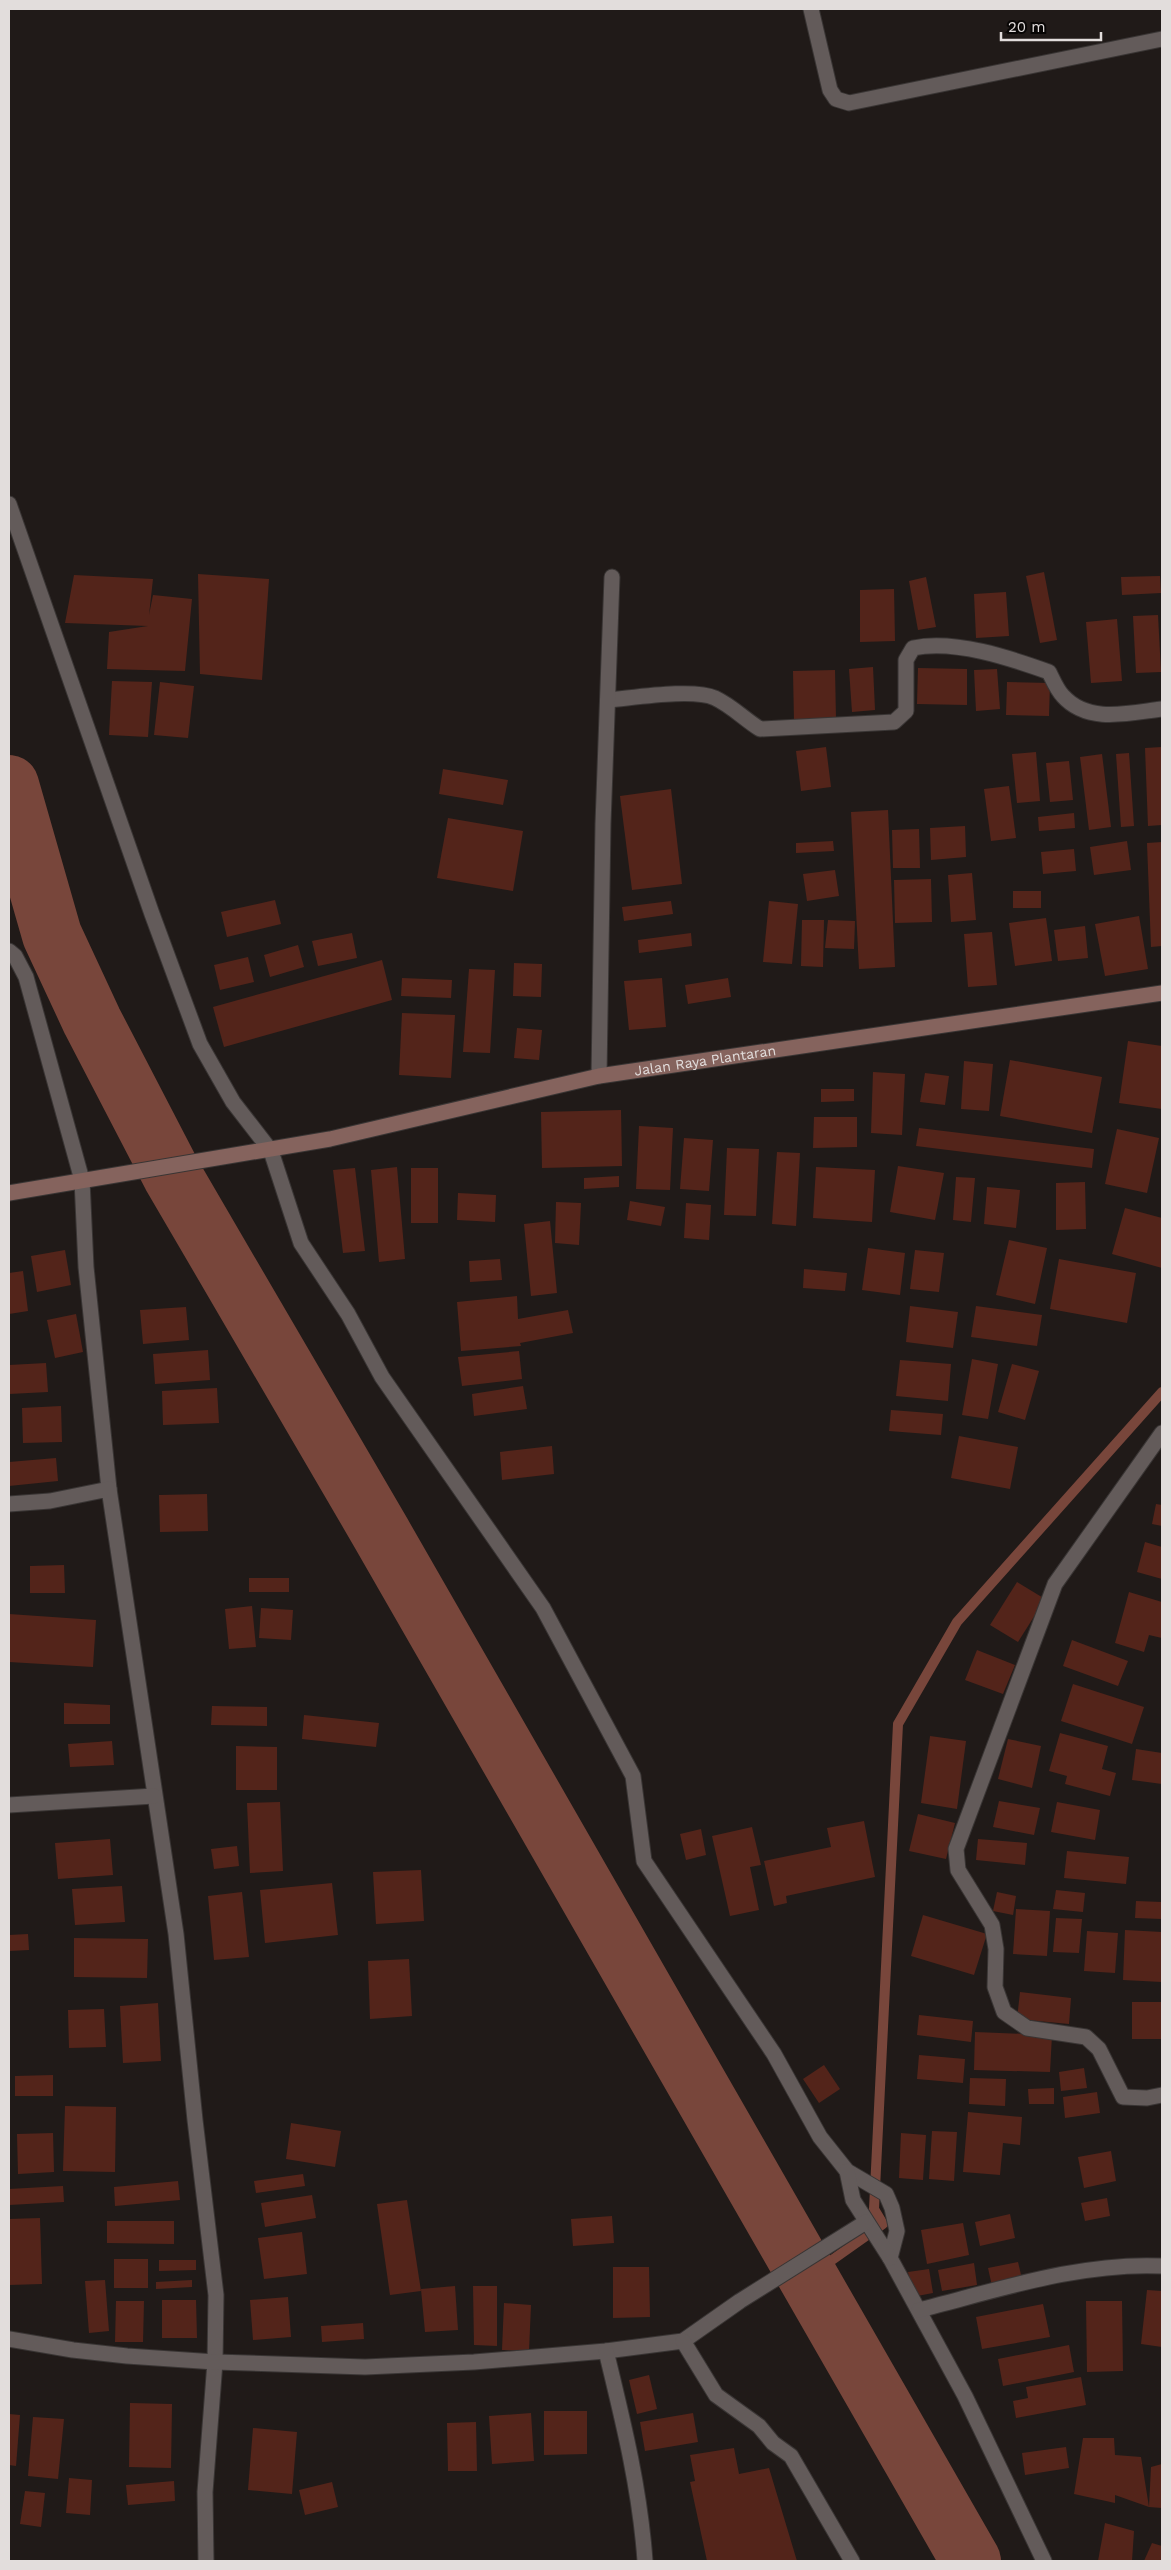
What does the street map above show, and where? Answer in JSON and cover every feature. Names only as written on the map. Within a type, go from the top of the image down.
[{"type":"main road","name":"Jalan Raya Plantaran","points":[[9,1193],[271,1151],[600,1076],[1162,994]]},
{"type":"street","points":[[811,9],[830,90],[836,99],[849,103],[1162,39]]},
{"type":"street","points":[[9,504],[152,914],[200,1044],[233,1102],[271,1151],[301,1243],[348,1314],[382,1377],[543,1608],[633,1776],[644,1861],[774,2054],[820,2137],[848,2171],[883,2192],[892,2208],[897,2231],[890,2258]]},
{"type":"street","points":[[600,1076],[603,824],[612,577]]},
{"type":"street","points":[[608,700],[687,694],[713,697],[735,710],[745,720],[760,729],[894,722],[906,711],[906,660],[913,648],[931,644],[1015,660],[1049,672],[1062,696],[1083,712],[1108,715],[1162,710]]},
{"type":"street","points":[[9,951],[15,956],[26,977],[82,1180],[86,1267],[109,1489],[176,1934],[194,2120],[216,2295],[215,2362],[204,2492],[206,2561]]},
{"type":"street","points":[[1162,1434],[1055,1584],[956,1849],[958,1870],[992,1925],[996,1949],[994,1987],[1004,2012],[1027,2028],[1086,2037],[1099,2049],[1123,2097],[1147,2098],[1162,2094]]},
{"type":"street","points":[[9,1504],[50,1501],[109,1489]]},
{"type":"street","points":[[9,1805],[154,1796]]},
{"type":"street","points":[[848,2171],[853,2200],[890,2258],[965,2396],[1044,2561]]},
{"type":"street","points":[[9,2339],[73,2350],[215,2362],[365,2367],[474,2362],[606,2351],[683,2341],[740,2301],[850,2232],[872,2230]]},
{"type":"street","points":[[919,2310],[1048,2277],[1097,2269],[1162,2266]]},
{"type":"street","points":[[683,2341],[716,2395],[759,2426],[773,2443],[791,2456],[852,2561]]},
{"type":"street","points":[[606,2351],[630,2450],[642,2514],[645,2561]]},
{"type":"building","points":[[1044,572],[1057,640],[1040,643],[1026,576]]},
{"type":"building","points":[[198,574],[269,579],[262,680],[200,674]]},
{"type":"building","points":[[74,575],[153,579],[149,615],[153,595],[192,599],[185,671],[107,669],[109,632],[148,626],[65,623]]},
{"type":"building","points":[[1160,576],[1161,593],[1122,595],[1121,577]]},
{"type":"building","points":[[926,577],[936,627],[918,630],[909,581]]},
{"type":"building","points":[[894,589],[895,641],[860,642],[860,590]]},
{"type":"building","points":[[1006,592],[1009,636],[976,638],[974,594]]},
{"type":"building","points":[[1158,615],[1161,672],[1136,673],[1133,616]]},
{"type":"building","points":[[1117,619],[1122,681],[1091,683],[1086,622]]},
{"type":"building","points":[[873,667],[875,710],[852,712],[849,669]]},
{"type":"building","points":[[918,668],[967,669],[967,705],[917,704]]},
{"type":"building","points":[[997,669],[1000,709],[976,711],[974,670]]},
{"type":"building","points":[[835,670],[836,719],[794,721],[793,671]]},
{"type":"building","points":[[112,681],[152,682],[148,737],[109,735]]},
{"type":"building","points":[[160,682],[194,686],[188,738],[154,735]]},
{"type":"building","points":[[1007,682],[1050,683],[1049,716],[1006,715]]},
{"type":"building","points":[[826,747],[831,787],[801,791],[796,751]]},
{"type":"building","points":[[1162,747],[1162,825],[1148,826],[1145,748]]},
{"type":"building","points":[[1036,752],[1040,801],[1017,803],[1012,754]]},
{"type":"building","points":[[1129,753],[1134,826],[1121,827],[1116,754]]},
{"type":"building","points":[[1102,754],[1111,827],[1089,830],[1080,757]]},
{"type":"building","points":[[1069,761],[1073,800],[1050,802],[1046,763]]},
{"type":"building","points":[[443,769],[508,780],[503,805],[439,794]]},
{"type":"building","points":[[1009,786],[1016,838],[991,841],[984,789]]},
{"type":"building","points":[[671,789],[682,884],[632,890],[620,796]]},
{"type":"building","points":[[888,810],[895,967],[859,969],[851,812]]},
{"type":"building","points":[[1074,813],[1075,828],[1039,831],[1038,817]]},
{"type":"building","points":[[448,818],[523,831],[513,891],[437,878]]},
{"type":"building","points":[[965,826],[966,857],[931,860],[930,828]]},
{"type":"building","points":[[919,829],[920,868],[893,868],[892,830]]},
{"type":"building","points":[[833,841],[834,851],[796,853],[796,843]]},
{"type":"building","points":[[1127,841],[1131,870],[1094,875],[1090,847]]},
{"type":"building","points":[[1162,842],[1162,946],[1151,947],[1147,843]]},
{"type":"building","points":[[1074,849],[1076,871],[1043,874],[1041,852]]},
{"type":"building","points":[[835,870],[839,896],[807,901],[803,874]]},
{"type":"building","points":[[972,873],[976,920],[951,922],[948,875]]},
{"type":"building","points":[[931,879],[932,922],[895,923],[894,880]]},
{"type":"building","points":[[1013,891],[1041,891],[1041,908],[1013,908]]},
{"type":"building","points":[[275,900],[281,924],[227,937],[221,912]]},
{"type":"building","points":[[671,901],[673,914],[624,921],[622,907]]},
{"type":"building","points":[[769,901],[798,904],[792,964],[763,962]]},
{"type":"building","points":[[1139,916],[1148,969],[1105,976],[1095,924]]},
{"type":"building","points":[[1046,918],[1052,961],[1015,966],[1009,923]]},
{"type":"building","points":[[802,920],[824,920],[823,967],[801,966]]},
{"type":"building","points":[[828,920],[855,921],[854,949],[825,948]]},
{"type":"building","points":[[1085,926],[1088,958],[1058,961],[1054,930]]},
{"type":"building","points":[[992,932],[997,985],[968,987],[964,934]]},
{"type":"building","points":[[352,933],[357,958],[318,966],[312,941]]},
{"type":"building","points":[[691,933],[692,946],[639,953],[638,940]]},
{"type":"building","points":[[298,945],[304,967],[270,977],[264,955]]},
{"type":"building","points":[[248,957],[254,982],[220,990],[214,965]]},
{"type":"building","points":[[382,960],[392,1000],[224,1047],[213,1007]]},
{"type":"building","points":[[514,963],[542,964],[541,997],[513,996]]},
{"type":"building","points":[[469,969],[495,970],[490,1053],[463,1052]]},
{"type":"building","points":[[402,978],[452,980],[451,998],[401,996]]},
{"type":"building","points":[[662,978],[666,1027],[629,1030],[624,981]]},
{"type":"building","points":[[728,978],[731,997],[688,1004],[685,985]]},
{"type":"building","points":[[402,1013],[455,1015],[451,1078],[399,1075]]},
{"type":"building","points":[[517,1028],[542,1030],[539,1060],[514,1058]]},
{"type":"building","points":[[1128,1041],[1162,1046],[1162,1109],[1119,1103]]},
{"type":"building","points":[[1010,1060],[1102,1077],[1092,1133],[1000,1116]]},
{"type":"building","points":[[964,1061],[993,1064],[989,1111],[961,1109]]},
{"type":"building","points":[[873,1072],[905,1074],[902,1135],[871,1133]]},
{"type":"building","points":[[925,1073],[949,1076],[945,1105],[920,1102]]},
{"type":"building","points":[[821,1089],[854,1089],[854,1101],[821,1102]]},
{"type":"building","points":[[621,1110],[622,1166],[542,1168],[541,1112]]},
{"type":"building","points":[[814,1117],[857,1117],[857,1147],[813,1148]]},
{"type":"building","points":[[639,1126],[673,1128],[670,1190],[636,1189]]},
{"type":"building","points":[[919,1128],[1094,1149],[1092,1168],[916,1146]]},
{"type":"building","points":[[1117,1129],[1159,1138],[1147,1193],[1105,1184]]},
{"type":"building","points":[[684,1138],[713,1140],[709,1191],[680,1189]]},
{"type":"building","points":[[727,1148],[759,1149],[756,1216],[724,1215]]},
{"type":"building","points":[[777,1152],[800,1153],[796,1226],[772,1224]]},
{"type":"building","points":[[898,1166],[944,1173],[935,1220],[890,1212]]},
{"type":"building","points":[[397,1167],[405,1259],[379,1262],[371,1170]]},
{"type":"building","points":[[816,1167],[875,1170],[872,1222],[813,1218]]},
{"type":"building","points":[[355,1168],[365,1251],[343,1253],[333,1170]]},
{"type":"building","points":[[411,1168],[438,1168],[438,1223],[411,1223]]},
{"type":"building","points":[[619,1176],[619,1187],[584,1189],[584,1178]]},
{"type":"building","points":[[956,1177],[975,1178],[971,1222],[953,1220]]},
{"type":"building","points":[[1085,1182],[1086,1229],[1056,1230],[1056,1183]]},
{"type":"building","points":[[987,1187],[1020,1190],[1016,1228],[984,1224]]},
{"type":"building","points":[[458,1193],[496,1195],[495,1222],[457,1220]]},
{"type":"building","points":[[630,1201],[665,1207],[661,1226],[627,1220]]},
{"type":"building","points":[[556,1202],[581,1203],[579,1245],[555,1243]]},
{"type":"building","points":[[686,1203],[711,1205],[709,1240],[684,1238]]},
{"type":"building","points":[[1125,1208],[1162,1218],[1162,1268],[1112,1254]]},
{"type":"building","points":[[550,1221],[557,1293],[531,1296],[524,1224]]},
{"type":"building","points":[[1009,1240],[1047,1248],[1035,1304],[996,1295]]},
{"type":"building","points":[[868,1248],[905,1253],[900,1295],[862,1290]]},
{"type":"building","points":[[65,1250],[71,1285],[37,1292],[31,1256]]},
{"type":"building","points":[[915,1250],[944,1253],[939,1292],[910,1289]]},
{"type":"building","points":[[500,1259],[502,1280],[470,1282],[469,1261]]},
{"type":"building","points":[[1059,1259],[1136,1273],[1127,1323],[1050,1309]]},
{"type":"building","points":[[804,1269],[847,1273],[845,1291],[803,1288]]},
{"type":"building","points":[[23,1271],[28,1311],[9,1314],[9,1273]]},
{"type":"building","points":[[517,1296],[518,1319],[568,1310],[573,1333],[520,1343],[521,1346],[461,1351],[457,1302]]},
{"type":"building","points":[[910,1306],[958,1312],[953,1348],[906,1342]]},
{"type":"building","points":[[976,1306],[1042,1315],[1037,1346],[971,1337]]},
{"type":"building","points":[[186,1307],[189,1340],[143,1344],[140,1310]]},
{"type":"building","points":[[76,1314],[83,1352],[55,1358],[47,1320]]},
{"type":"building","points":[[208,1350],[210,1380],[155,1384],[153,1354]]},
{"type":"building","points":[[519,1351],[522,1379],[462,1386],[458,1357]]},
{"type":"building","points":[[972,1359],[998,1364],[988,1419],[962,1415]]},
{"type":"building","points":[[900,1360],[951,1364],[948,1401],[896,1396]]},
{"type":"building","points":[[46,1363],[48,1392],[9,1394],[9,1365]]},
{"type":"building","points":[[1012,1364],[1039,1371],[1025,1420],[998,1412]]},
{"type":"building","points":[[523,1386],[527,1409],[474,1416],[472,1394]]},
{"type":"building","points":[[217,1388],[219,1423],[163,1425],[162,1391]]},
{"type":"building","points":[[61,1406],[62,1442],[23,1443],[22,1408]]},
{"type":"building","points":[[891,1410],[943,1414],[941,1435],[889,1431]]},
{"type":"building","points":[[959,1436],[1018,1447],[1010,1489],[951,1478]]},
{"type":"building","points":[[552,1446],[554,1474],[502,1480],[500,1452]]},
{"type":"building","points":[[56,1458],[58,1481],[9,1486],[9,1462]]},
{"type":"building","points":[[207,1494],[208,1531],[160,1532],[159,1495]]},
{"type":"building","points":[[1156,1504],[1162,1505],[1162,1526],[1152,1524]]},
{"type":"building","points":[[1145,1542],[1162,1547],[1162,1579],[1137,1572]]},
{"type":"building","points":[[64,1565],[65,1593],[30,1593],[30,1566]]},
{"type":"building","points":[[249,1578],[289,1578],[289,1592],[249,1592]]},
{"type":"building","points":[[1017,1582],[1045,1599],[1018,1642],[990,1625]]},
{"type":"building","points":[[1129,1592],[1162,1602],[1162,1638],[1149,1635],[1144,1652],[1115,1643]]},
{"type":"building","points":[[252,1606],[256,1647],[229,1649],[225,1609]]},
{"type":"building","points":[[261,1608],[293,1610],[291,1640],[259,1638]]},
{"type":"building","points":[[9,1614],[96,1620],[93,1667],[9,1662]]},
{"type":"building","points":[[1072,1640],[1128,1661],[1118,1686],[1063,1666]]},
{"type":"building","points":[[977,1650],[1015,1665],[1003,1694],[965,1680]]},
{"type":"building","points":[[1073,1684],[1144,1707],[1132,1744],[1061,1721]]},
{"type":"building","points":[[64,1703],[110,1705],[110,1724],[64,1724]]},
{"type":"building","points":[[212,1706],[267,1707],[267,1726],[211,1725]]},
{"type":"building","points":[[304,1715],[379,1723],[376,1747],[302,1739]]},
{"type":"building","points":[[1060,1733],[1108,1746],[1102,1769],[1116,1773],[1110,1796],[1065,1784],[1067,1776],[1049,1771]]},
{"type":"building","points":[[930,1736],[966,1741],[957,1809],[921,1803]]},
{"type":"building","points":[[1008,1739],[1041,1746],[1032,1788],[998,1779]]},
{"type":"building","points":[[112,1741],[114,1765],[70,1767],[68,1744]]},
{"type":"building","points":[[236,1746],[277,1747],[277,1790],[236,1790]]},
{"type":"building","points":[[1136,1749],[1162,1753],[1162,1784],[1132,1780]]},
{"type":"building","points":[[999,1801],[1040,1808],[1034,1835],[993,1827]]},
{"type":"building","points":[[280,1802],[283,1871],[250,1873],[247,1803]]},
{"type":"building","points":[[1057,1802],[1100,1810],[1095,1840],[1051,1832]]},
{"type":"building","points":[[918,1814],[955,1823],[946,1859],[909,1851]]},
{"type":"building","points":[[864,1821],[875,1877],[786,1896],[787,1903],[774,1906],[764,1861],[831,1847],[827,1828]]},
{"type":"building","points":[[752,1827],[761,1865],[750,1867],[759,1910],[730,1916],[712,1836]]},
{"type":"building","points":[[701,1829],[706,1855],[686,1860],[680,1834]]},
{"type":"building","points":[[110,1839],[113,1875],[58,1879],[55,1843]]},
{"type":"building","points":[[978,1839],[1027,1843],[1025,1865],[976,1860]]},
{"type":"building","points":[[237,1846],[239,1866],[214,1869],[211,1849]]},
{"type":"building","points":[[1067,1851],[1129,1857],[1126,1884],[1064,1878]]},
{"type":"building","points":[[421,1870],[424,1921],[376,1924],[373,1872]]},
{"type":"building","points":[[332,1883],[338,1935],[265,1943],[260,1890]]},
{"type":"building","points":[[122,1886],[125,1922],[75,1925],[72,1889]]},
{"type":"building","points":[[1056,1890],[1085,1893],[1083,1912],[1053,1909]]},
{"type":"building","points":[[242,1892],[249,1957],[214,1960],[208,1896]]},
{"type":"building","points":[[997,1892],[1016,1896],[1013,1915],[993,1911]]},
{"type":"building","points":[[1136,1901],[1162,1902],[1162,1919],[1135,1918]]},
{"type":"building","points":[[1016,1909],[1050,1911],[1047,1956],[1013,1954]]},
{"type":"building","points":[[923,1915],[987,1934],[974,1975],[911,1956]]},
{"type":"building","points":[[1056,1918],[1082,1919],[1079,1953],[1053,1952]]},
{"type":"building","points":[[1125,1930],[1162,1932],[1162,1982],[1123,1980]]},
{"type":"building","points":[[1087,1931],[1118,1933],[1115,1973],[1084,1971]]},
{"type":"building","points":[[28,1934],[29,1950],[9,1951],[9,1935]]},
{"type":"building","points":[[74,1938],[148,1939],[147,1978],[74,1977]]},
{"type":"building","points":[[409,1959],[412,2016],[370,2019],[368,1961]]},
{"type":"building","points":[[1020,1992],[1071,1998],[1069,2024],[1017,2019]]},
{"type":"building","points":[[1132,2002],[1162,2002],[1162,2039],[1132,2039]]},
{"type":"building","points":[[158,2003],[161,2061],[123,2063],[120,2006]]},
{"type":"building","points":[[104,2009],[106,2047],[69,2048],[68,2010]]},
{"type":"building","points":[[919,2015],[973,2021],[971,2042],[917,2035]]},
{"type":"building","points":[[975,2032],[1052,2035],[1050,2072],[974,2070]]},
{"type":"building","points":[[919,2055],[965,2059],[963,2083],[917,2079]]},
{"type":"building","points":[[824,2065],[840,2089],[819,2103],[803,2079]]},
{"type":"building","points":[[1084,2068],[1087,2088],[1061,2091],[1059,2072]]},
{"type":"building","points":[[53,2075],[53,2096],[15,2096],[15,2076]]},
{"type":"building","points":[[970,2078],[1006,2079],[1005,2106],[969,2104]]},
{"type":"building","points":[[1054,2088],[1054,2104],[1029,2104],[1028,2089]]},
{"type":"building","points":[[1097,2092],[1100,2113],[1065,2118],[1063,2097]]},
{"type":"building","points":[[65,2106],[116,2107],[115,2172],[63,2171]]},
{"type":"building","points":[[968,2112],[1022,2117],[1020,2145],[1003,2143],[1000,2175],[963,2172]]},
{"type":"building","points":[[291,2123],[341,2131],[335,2167],[286,2159]]},
{"type":"building","points":[[932,2131],[957,2132],[954,2181],[929,2179]]},
{"type":"building","points":[[53,2133],[54,2172],[18,2174],[17,2134]]},
{"type":"building","points":[[901,2133],[926,2135],[923,2180],[899,2178]]},
{"type":"building","points":[[1111,2151],[1116,2181],[1084,2188],[1078,2157]]},
{"type":"building","points":[[303,2174],[305,2186],[256,2193],[254,2181]]},
{"type":"building","points":[[178,2181],[180,2200],[115,2206],[114,2187]]},
{"type":"building","points":[[63,2186],[64,2202],[9,2205],[9,2189]]},
{"type":"building","points":[[312,2195],[316,2218],[265,2227],[261,2203]]},
{"type":"building","points":[[1107,2198],[1110,2216],[1085,2221],[1081,2203]]},
{"type":"building","points":[[407,2200],[421,2291],[390,2295],[377,2204]]},
{"type":"building","points":[[1010,2214],[1015,2238],[980,2246],[975,2222]]},
{"type":"building","points":[[612,2216],[614,2243],[573,2246],[571,2219]]},
{"type":"building","points":[[40,2218],[42,2284],[9,2285],[9,2219]]},
{"type":"building","points":[[107,2221],[174,2221],[174,2244],[107,2243]]},
{"type":"building","points":[[963,2223],[969,2255],[927,2264],[921,2230]]},
{"type":"building","points":[[302,2232],[307,2274],[264,2279],[258,2238]]},
{"type":"building","points":[[114,2259],[148,2259],[148,2288],[114,2288]]},
{"type":"building","points":[[159,2260],[196,2260],[196,2270],[159,2271]]},
{"type":"building","points":[[1018,2262],[1022,2279],[992,2286],[988,2268]]},
{"type":"building","points":[[974,2263],[977,2285],[942,2291],[938,2270]]},
{"type":"building","points":[[613,2267],[649,2267],[650,2317],[613,2318]]},
{"type":"building","points":[[929,2269],[933,2293],[912,2297],[908,2272]]},
{"type":"building","points":[[105,2280],[109,2331],[89,2333],[85,2281]]},
{"type":"building","points":[[192,2280],[192,2287],[156,2289],[156,2282]]},
{"type":"building","points":[[455,2286],[458,2330],[425,2332],[421,2289]]},
{"type":"building","points":[[473,2286],[497,2286],[497,2346],[474,2345]]},
{"type":"building","points":[[1147,2290],[1162,2291],[1162,2347],[1141,2344]]},
{"type":"building","points":[[288,2297],[291,2337],[253,2340],[250,2300]]},
{"type":"building","points":[[162,2300],[196,2300],[197,2338],[162,2338]]},
{"type":"building","points":[[116,2301],[144,2301],[143,2342],[115,2342]]},
{"type":"building","points":[[1086,2301],[1122,2301],[1123,2371],[1087,2372]]},
{"type":"building","points":[[504,2303],[531,2305],[529,2351],[502,2350]]},
{"type":"building","points":[[1043,2304],[1050,2337],[982,2349],[976,2317]]},
{"type":"building","points":[[363,2323],[364,2339],[322,2342],[321,2326]]},
{"type":"building","points":[[1069,2345],[1074,2372],[1003,2386],[998,2359]]},
{"type":"building","points":[[649,2375],[657,2409],[637,2414],[629,2380]]},
{"type":"building","points":[[1081,2377],[1086,2405],[1016,2418],[1013,2401],[1028,2398],[1026,2387]]},
{"type":"building","points":[[130,2403],[172,2404],[171,2468],[129,2467]]},
{"type":"building","points":[[544,2411],[587,2411],[587,2454],[544,2455]]},
{"type":"building","points":[[531,2413],[534,2461],[492,2464],[489,2416]]},
{"type":"building","points":[[693,2413],[698,2442],[645,2451],[640,2422]]},
{"type":"building","points":[[9,2414],[20,2415],[16,2466],[9,2465]]},
{"type":"building","points":[[33,2417],[64,2419],[58,2479],[28,2476]]},
{"type":"building","points":[[476,2422],[477,2471],[448,2471],[447,2423]]},
{"type":"building","points":[[253,2428],[297,2432],[292,2494],[248,2490]]},
{"type":"building","points":[[1083,2438],[1114,2438],[1115,2455],[1141,2457],[1149,2507],[1115,2495],[1115,2503],[1074,2494]]},
{"type":"building","points":[[1066,2447],[1069,2468],[1025,2475],[1022,2453]]},
{"type":"building","points":[[734,2448],[739,2474],[769,2468],[797,2561],[707,2561],[690,2482],[695,2481],[690,2455]]},
{"type":"building","points":[[1162,2464],[1162,2508],[1149,2507],[1151,2467]]},
{"type":"building","points":[[69,2478],[92,2480],[90,2515],[66,2513]]},
{"type":"building","points":[[174,2481],[175,2501],[128,2505],[126,2485]]},
{"type":"building","points":[[332,2482],[338,2507],[305,2515],[299,2490]]},
{"type":"building","points":[[25,2491],[45,2493],[41,2527],[20,2524]]},
{"type":"building","points":[[1105,2523],[1134,2531],[1132,2561],[1098,2561]]},
{"type":"building","points":[[1152,2543],[1162,2546],[1162,2561],[1144,2561]]},
{"type":"waterway","points":[[9,785],[52,935],[92,1021],[172,1175],[381,1533],[971,2561]]},
{"type":"waterway","points":[[808,2277],[883,2224],[874,2209],[898,1724],[957,1622],[1162,1392]]}]
